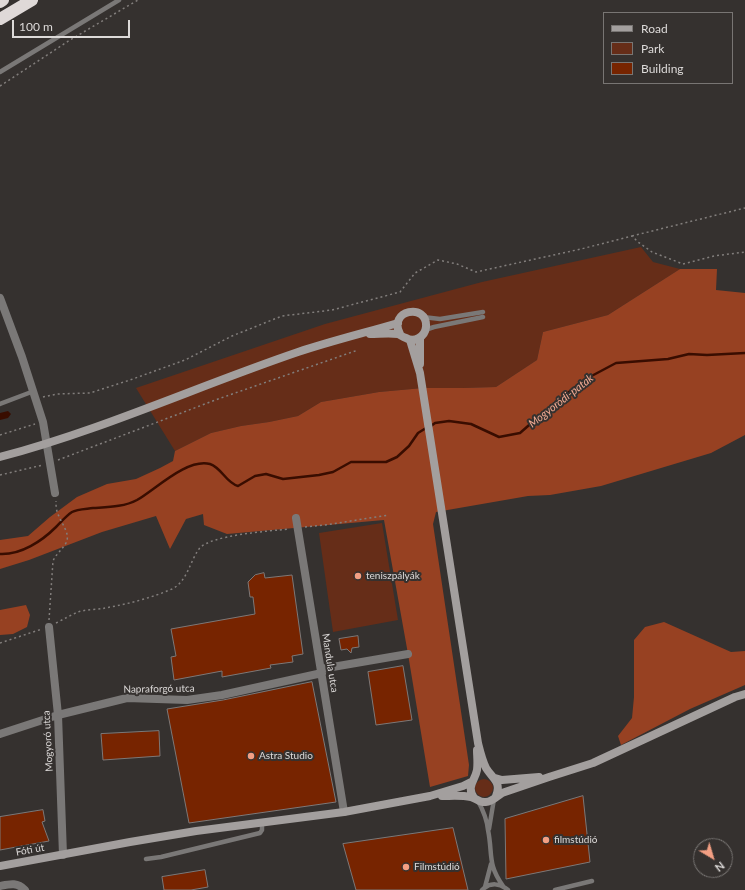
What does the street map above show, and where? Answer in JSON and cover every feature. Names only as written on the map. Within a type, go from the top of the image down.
[{"type":"highway","points":[[0,19],[32,0]]},
{"type":"main road","points":[[420,338],[410,340],[404,338],[398,331],[399,318],[406,312],[416,312],[423,317],[426,326],[426,330],[420,338],[420,373],[425,408],[478,743],[486,767],[499,787],[496,797]]},
{"type":"main road","points":[[0,458],[47,444],[119,419],[298,352],[398,323]]},
{"type":"main road","points":[[361,334],[400,334]]},
{"type":"main road","points":[[410,340],[420,373]]},
{"type":"main road","points":[[430,796],[455,796],[485,802],[490,801],[496,797],[549,776],[593,763],[735,697],[745,694]]},
{"type":"main road","points":[[476,799],[470,790],[472,780],[477,770],[478,743]]},
{"type":"main road","points":[[430,796],[463,786],[480,774],[502,780],[549,776]]},
{"type":"main road","name":"Fóti út","points":[[0,866],[130,842],[262,822],[344,812],[430,796]]},
{"type":"street","points":[[0,298],[35,395],[43,422],[55,493]]},
{"type":"street","name":"Mandula utca","points":[[296,518],[344,812]]},
{"type":"street","name":"Mogyoró utca","points":[[49,627],[58,715],[63,855]]},
{"type":"street","name":"Napraforgó utca","points":[[0,734],[58,715],[126,698],[187,700],[222,695],[321,671],[408,654]]},
{"type":"street","points":[[0,886],[12,884],[19,885],[24,889]]},
{"type":"lane","points":[[0,72],[119,0]]},
{"type":"lane","points":[[423,317],[440,319],[483,315],[440,325],[426,330]]},
{"type":"lane","points":[[0,403],[35,395]]},
{"type":"lane","points":[[489,831],[496,797]]},
{"type":"lane","points":[[476,799],[484,813],[489,831],[491,864],[484,888]]},
{"type":"lane","points":[[146,859],[161,857],[260,833],[262,830],[262,822]]},
{"type":"lane","points":[[491,864],[503,886],[508,890]]},
{"type":"lane","points":[[555,890],[592,881]]},
{"type":"lane","points":[[484,888],[493,884],[503,886]]},
{"type":"path","points":[[0,86],[70,40],[138,0]]},
{"type":"path","points":[[35,395],[90,393],[185,360],[232,336],[282,316],[332,310],[400,292],[415,273],[438,260],[457,264],[476,272],[581,249],[745,208]]},
{"type":"path","points":[[632,236],[652,252],[683,264],[714,256],[745,252]]},
{"type":"path","points":[[0,475],[50,463],[218,399],[358,350]]},
{"type":"path","points":[[0,435],[43,422]]},
{"type":"path","points":[[49,627],[53,561],[55,556],[66,543],[67,538],[66,531],[57,512],[55,493]]},
{"type":"path","points":[[0,643],[49,627],[79,612],[142,600],[174,588],[184,578],[191,562],[200,548],[209,541],[389,515]]},
{"type":"green space","points":[[641,247],[653,262],[680,269],[608,315],[543,332],[537,360],[496,387],[423,388],[379,392],[321,402],[298,416],[211,433],[175,451],[136,388],[325,324],[482,282]]},
{"type":"green space","name":"teniszpályák","points":[[382,523],[398,620],[333,632],[319,533]]},
{"type":"green space","points":[[480,779],[488,779],[493,784],[491,795],[488,797],[480,797],[475,792],[475,784]]},
{"type":"shaded area","points":[[680,269],[717,269],[716,290],[745,293],[745,435],[711,453],[601,486],[550,495],[528,496],[436,512],[433,524],[469,765],[468,776],[430,787],[384,520],[227,534],[204,525],[203,514],[186,519],[170,549],[156,516],[102,532],[29,560],[0,569],[0,540],[28,536],[77,497],[107,484],[136,479],[160,468],[173,461],[175,451],[211,433],[298,416],[321,402],[379,392],[423,388],[496,387],[537,360],[543,332],[608,315]]},
{"type":"shaded area","points":[[8,411],[11,414],[8,418],[0,420],[0,413]]},
{"type":"shaded area","points":[[26,605],[30,615],[27,627],[13,634],[0,635],[0,610]]},
{"type":"shaded area","points":[[664,622],[731,652],[745,651],[745,685],[690,709],[621,745],[618,736],[632,718],[634,697],[634,640],[645,627]]},
{"type":"building","points":[[264,573],[265,578],[292,575],[303,654],[292,656],[293,662],[270,665],[271,668],[222,677],[222,671],[174,680],[171,657],[176,656],[171,629],[255,614],[253,597],[250,597],[248,582],[255,575]]},
{"type":"building","points":[[358,636],[359,647],[352,648],[351,653],[347,649],[341,650],[339,639]]},
{"type":"building","points":[[403,666],[412,720],[376,725],[368,672]]},
{"type":"building","name":"Astra Studio","points":[[312,682],[336,802],[189,823],[167,709],[223,700]]},
{"type":"building","points":[[159,731],[160,756],[103,760],[101,734]]},
{"type":"building","name":"filmstúdió","points":[[583,796],[590,862],[506,879],[505,819]]},
{"type":"building","points":[[43,810],[45,821],[42,822],[49,841],[0,850],[0,817]]},
{"type":"building","name":"Filmstúdió","points":[[453,828],[468,890],[356,890],[343,844]]},
{"type":"building","points":[[205,870],[208,887],[191,890],[164,890],[162,877]]},
{"type":"waterway","name":"Mogyoródi-patak","points":[[431,426],[435,423],[449,421],[471,424],[499,437],[520,433],[562,400],[569,392],[584,380],[616,363],[668,359],[689,354],[707,355],[745,353]]},
{"type":"waterway","name":"Mogyoródi-patak","points":[[0,554],[8,554],[23,550],[38,542],[74,511],[127,504],[137,500],[182,470],[201,463],[214,466],[230,482],[238,486],[255,476],[266,474],[283,479],[319,475],[333,472],[351,462],[386,462],[397,457],[409,446],[418,433],[426,428]]},
{"type":"place","name":"teniszpályák","points":[[358,576]]},
{"type":"place","name":"Astra Studio","points":[[251,756]]},
{"type":"place","name":"filmstúdió","points":[[546,840]]},
{"type":"place","name":"Filmstúdió","points":[[406,867]]}]
